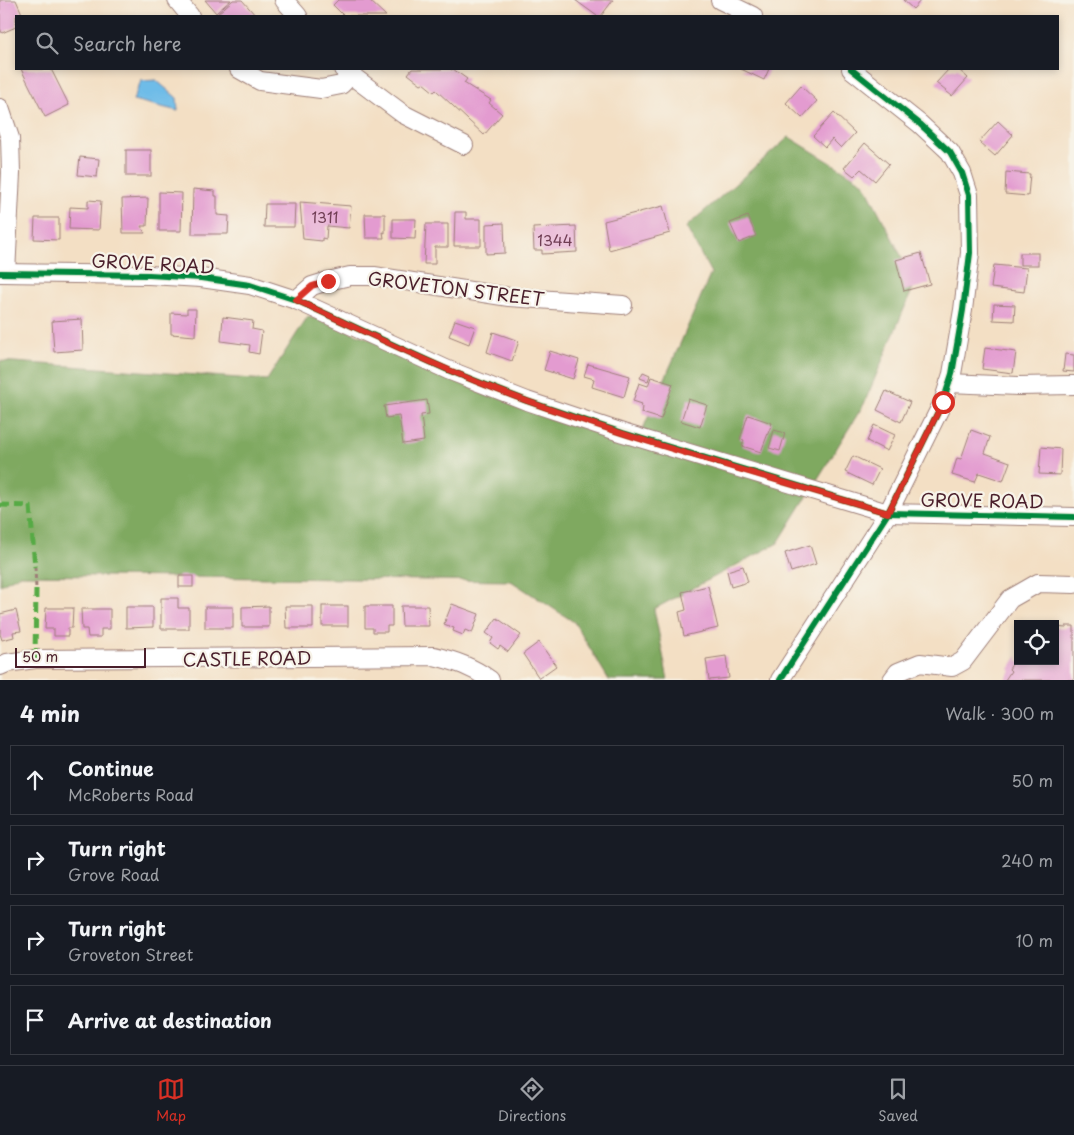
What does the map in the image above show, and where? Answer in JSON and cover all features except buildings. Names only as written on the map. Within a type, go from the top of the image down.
[{"type":"street","points":[[176,0],[189,15]]},
{"type":"street","points":[[284,0],[297,15]]},
{"type":"street","points":[[726,1],[751,15]]},
{"type":"street","points":[[241,70],[260,81],[321,89],[341,84],[347,72],[403,114],[464,145]]},
{"type":"street","points":[[780,680],[888,513],[943,402],[949,383],[963,310],[970,253],[969,195],[962,173],[950,152],[920,124],[852,70]]},
{"type":"street","points":[[0,108],[10,138],[11,173],[3,273]]},
{"type":"street","name":"GROVE ROAD","points":[[3,273],[149,275],[201,278],[250,285],[296,300],[448,370],[527,401],[623,433],[888,513],[1074,517]]},
{"type":"street","name":"GROVETON STREET","points":[[296,300],[312,286],[328,281],[350,276],[374,276],[509,297],[623,305]]},
{"type":"street","points":[[949,383],[1018,386],[1074,385]]},
{"type":"street","points":[[892,680],[898,672],[920,663],[951,674],[1010,599],[1038,583],[1074,584]]},
{"type":"street","name":"CASTLE ROAD","points":[[0,666],[7,663],[35,660],[434,656],[454,661],[479,672],[490,680]]},
{"type":"path","points":[[35,567],[36,589]]},
{"type":"green space","points":[[789,137],[864,183],[915,283],[864,404],[778,543],[654,609],[668,680],[609,680],[574,622],[511,581],[19,575],[0,585],[0,361],[267,380],[308,316],[639,438],[711,273],[686,227]]},
{"type":"water","points":[[156,80],[177,98],[178,111],[133,100],[141,81]]},
{"type":"marked path","points":[[0,505],[30,506],[35,567]]},
{"type":"marked path","points":[[35,659],[36,589]]},
{"type":"cycle path","points":[[780,680],[888,513],[943,402],[952,374],[970,253],[969,195],[962,173],[950,152],[920,124],[852,70]]},
{"type":"cycle path","points":[[0,273],[149,275],[201,278],[250,285],[296,300],[448,370],[527,401],[623,433],[888,513],[1074,517]]},
{"type":"route","points":[[328,281],[312,286],[296,300],[448,370],[527,401],[623,433],[888,513],[943,402]]}]
